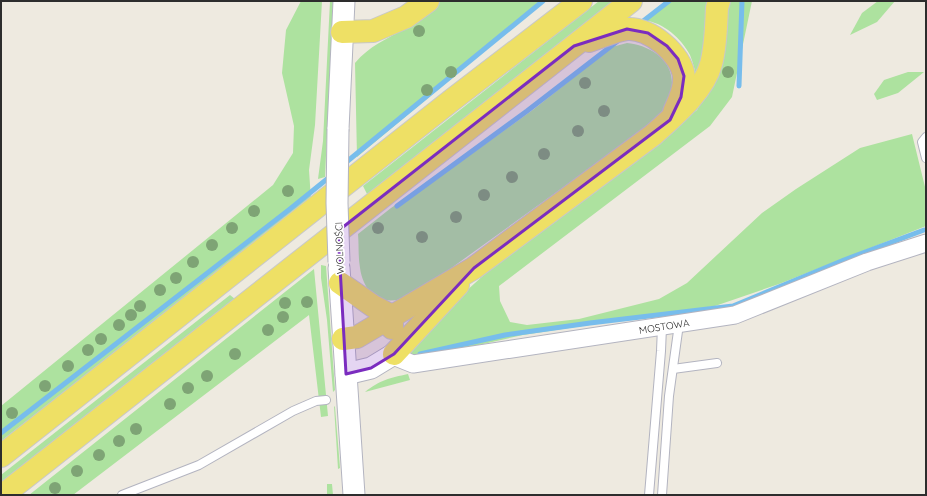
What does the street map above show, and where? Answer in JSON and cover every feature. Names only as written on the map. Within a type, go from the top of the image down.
[{"type":"main road","points":[[342,32],[373,31],[406,17],[428,1]]},
{"type":"main road","points":[[1,456],[452,100],[581,1]]},
{"type":"main road","points":[[3,495],[631,1]]},
{"type":"main road","points":[[343,339],[357,337],[474,268],[653,135],[670,120],[704,81],[711,64],[719,1]]},
{"type":"main road","points":[[574,46],[627,29],[648,33],[667,46],[678,59],[684,76],[681,97],[670,120]]},
{"type":"main road","points":[[394,354],[474,268]]},
{"type":"main road","points":[[340,272],[373,306],[392,316]]},
{"type":"main road","points":[[392,316],[394,354]]},
{"type":"street","name":"WOLNOŚCI","points":[[344,1],[338,129],[338,203],[343,339],[354,495]]},
{"type":"street","name":"MOSTOWA","points":[[394,354],[398,358],[414,364],[735,316],[867,262],[926,243]]},
{"type":"street","points":[[346,374],[371,368],[394,354]]},
{"type":"lane","points":[[926,137],[922,142],[926,158]]},
{"type":"lane","points":[[662,495],[669,396],[679,324]]},
{"type":"lane","points":[[649,495],[662,326]]},
{"type":"lane","points":[[673,369],[717,363]]},
{"type":"lane","points":[[122,495],[199,465],[293,411],[316,401],[326,400]]},
{"type":"highlighted area","points":[[627,29],[648,33],[667,46],[678,59],[684,76],[681,97],[670,120],[474,268],[394,354],[371,368],[346,374],[338,231],[574,46]]},
{"type":"green space","points":[[301,1],[322,1],[315,125],[309,170],[311,200],[1,441],[1,406],[273,185],[293,153],[294,126],[282,73],[286,30]]},
{"type":"green space","points":[[330,1],[333,1],[325,177],[318,179],[323,141]]},
{"type":"green space","points":[[440,1],[544,1],[494,40],[453,77],[357,157],[355,63],[372,47],[406,28]]},
{"type":"green space","points":[[599,1],[615,1],[367,194],[363,186]]},
{"type":"green space","points":[[670,1],[712,1],[707,42],[697,76],[690,55],[677,37],[658,24],[644,20]]},
{"type":"green space","points":[[729,1],[752,1],[732,97],[710,126],[499,286],[500,301],[510,322],[527,325],[579,319],[659,299],[687,283],[762,213],[796,189],[860,148],[912,134],[926,191],[926,226],[779,284],[715,306],[523,335],[425,357],[412,358],[408,354],[442,313],[497,263],[697,110],[711,85]]},
{"type":"green space","points":[[878,1],[895,1],[877,22],[850,35],[862,13]]},
{"type":"green space","points":[[627,43],[635,44],[650,50],[657,54],[668,66],[671,74],[672,87],[662,116],[417,292],[400,299],[383,300],[370,292],[362,277],[360,268],[358,234],[391,208],[456,165],[534,109],[612,47]]},
{"type":"green space","points":[[908,72],[924,72],[898,93],[877,100],[874,94],[884,80]]},
{"type":"green space","points":[[321,265],[326,266],[335,390],[333,392],[327,320],[321,278]]},
{"type":"green space","points":[[314,269],[328,416],[321,417],[309,315],[73,495],[29,495]]},
{"type":"green space","points":[[230,295],[235,299],[1,483],[1,475]]},
{"type":"green space","points":[[408,374],[410,380],[365,392],[385,380]]},
{"type":"green space","points":[[334,406],[340,468],[338,469]]},
{"type":"green space","points":[[327,484],[332,484],[333,495],[327,495]]},
{"type":"waterway","points":[[344,164],[543,1]]},
{"type":"waterway","points":[[642,22],[669,1]]},
{"type":"waterway","points":[[739,86],[742,1]]},
{"type":"waterway","points":[[397,206],[527,111],[619,40]]},
{"type":"waterway","points":[[1,433],[332,175]]},
{"type":"waterway","points":[[420,354],[505,335],[733,306],[844,260],[924,230]]}]
